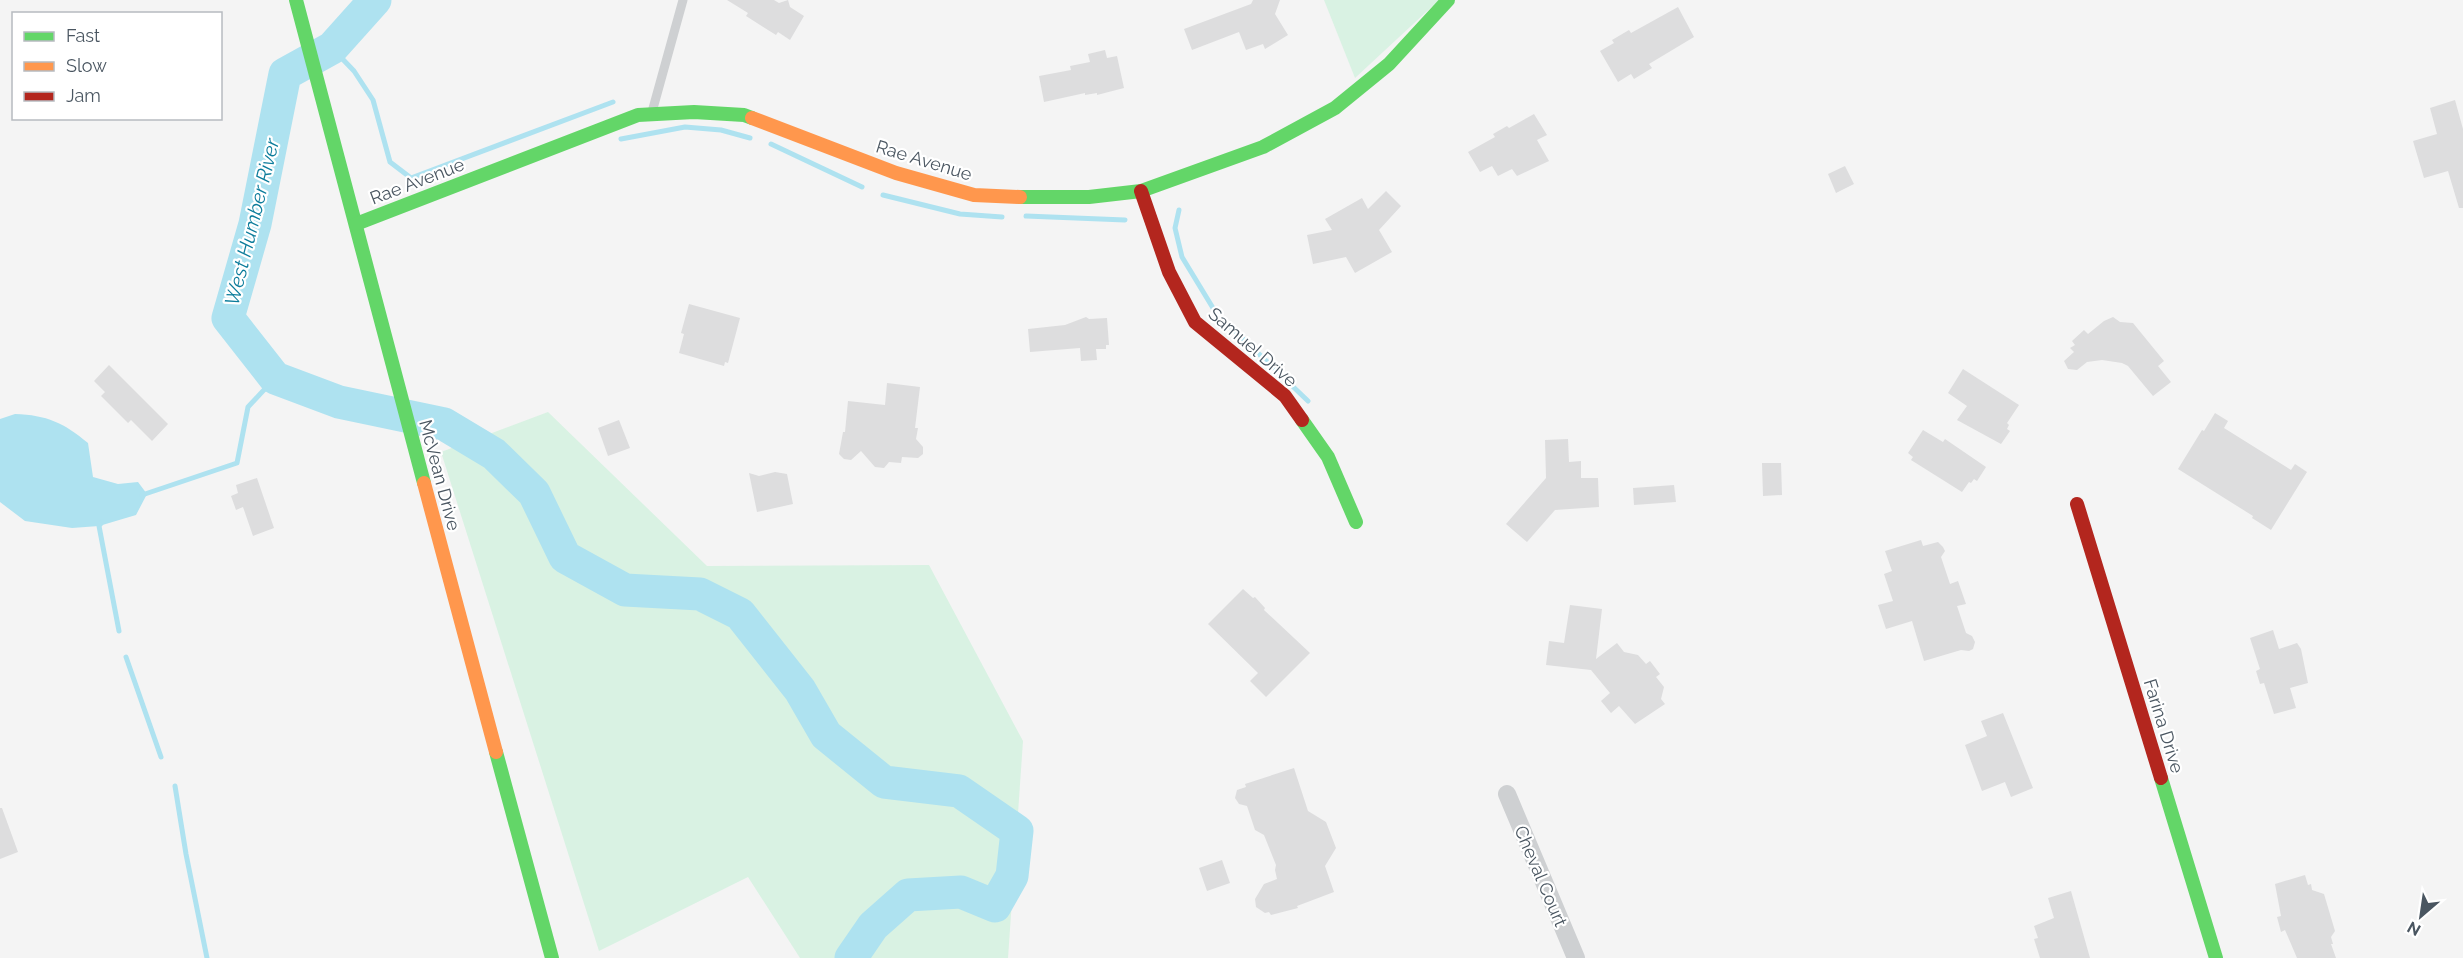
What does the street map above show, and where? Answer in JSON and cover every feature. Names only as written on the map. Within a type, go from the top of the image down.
[{"type":"street","name":"McVean Drive","points":[[296,0],[410,434],[552,958]]},
{"type":"street","name":"Rae Avenue","points":[[356,224],[638,115],[694,112],[744,115],[896,173],[974,195],[1046,198],[1141,191],[1263,147],[1335,108],[1389,64],[1448,0]]},
{"type":"street","name":"Samuel Drive","points":[[1141,191],[1169,272],[1195,322],[1285,396],[1328,457],[1356,522]]},
{"type":"street","name":"Farina Drive","points":[[2077,504],[2216,958]]},
{"type":"street","name":"Cheval Court","points":[[1507,794],[1575,958]]},
{"type":"lane","points":[[652,115],[683,0]]},
{"type":"green space","points":[[1324,0],[1439,0],[1355,78]]},
{"type":"green space","points":[[548,412],[707,566],[929,565],[1023,741],[1008,958],[800,958],[748,877],[599,951],[441,452]]},
{"type":"water","points":[[15,414],[37,416],[54,421],[88,443],[93,477],[118,484],[138,482],[147,494],[136,515],[99,526],[72,528],[25,521],[0,502],[0,419]]},
{"type":"building","points":[[727,0],[774,0],[779,3],[788,0],[790,7],[804,16],[790,40],[778,32],[776,35],[746,16],[748,13]]},
{"type":"building","points":[[1253,0],[1280,0],[1275,14],[1288,35],[1265,49],[1263,44],[1246,50],[1239,32],[1192,50],[1184,29],[1251,4]]},
{"type":"building","points":[[1678,7],[1694,37],[1649,64],[1652,68],[1634,79],[1631,74],[1618,82],[1600,51],[1614,43],[1612,40],[1629,30],[1631,33]]},
{"type":"building","points":[[1105,50],[1107,58],[1117,56],[1124,88],[1097,95],[1097,93],[1085,95],[1085,93],[1044,102],[1039,76],[1071,70],[1070,66],[1090,62],[1088,54]]},
{"type":"building","points":[[2455,100],[2463,129],[2463,208],[2459,208],[2448,171],[2424,178],[2413,141],[2437,134],[2430,108]]},
{"type":"building","points":[[1534,114],[1547,135],[1537,140],[1549,161],[1517,176],[1512,169],[1498,176],[1492,166],[1480,172],[1468,152],[1495,137],[1493,134]]},
{"type":"building","points":[[1845,166],[1854,184],[1836,193],[1828,174]]},
{"type":"building","points":[[1386,191],[1401,206],[1379,230],[1392,252],[1355,273],[1346,257],[1313,264],[1307,235],[1332,230],[1325,219],[1362,198],[1368,209]]},
{"type":"building","points":[[689,304],[740,318],[728,363],[725,362],[724,366],[679,353],[684,334],[681,333]]},
{"type":"building","points":[[1086,317],[1089,319],[1107,318],[1109,345],[1106,345],[1106,349],[1096,349],[1097,360],[1081,361],[1080,348],[1030,352],[1028,329],[1065,325]]},
{"type":"building","points":[[2113,317],[2120,322],[2133,323],[2164,361],[2158,366],[2171,382],[2153,396],[2128,366],[2122,363],[2102,360],[2087,362],[2077,370],[2068,369],[2064,361],[2074,352],[2070,348],[2075,345],[2072,341],[2084,330],[2088,334]]},
{"type":"building","points":[[109,365],[168,424],[152,441],[131,420],[128,423],[101,396],[105,392],[94,381]]},
{"type":"building","points":[[1963,369],[2019,405],[2007,423],[2009,425],[2007,429],[2010,431],[2001,444],[1957,420],[1967,406],[1948,393]]},
{"type":"building","points":[[887,383],[920,387],[915,428],[918,428],[916,439],[923,447],[923,454],[918,458],[902,457],[901,463],[889,462],[884,468],[875,467],[861,451],[851,460],[844,459],[839,454],[843,432],[845,432],[848,401],[885,405]]},
{"type":"building","points":[[2215,413],[2228,421],[2224,428],[2291,470],[2295,464],[2307,472],[2271,530],[2252,518],[2253,516],[2178,469]]},
{"type":"building","points":[[619,420],[630,448],[608,456],[598,428]]},
{"type":"building","points":[[1923,430],[1943,442],[1945,439],[1986,467],[1977,481],[1974,479],[1971,483],[1969,482],[1962,492],[1911,460],[1913,457],[1908,453]]},
{"type":"building","points":[[1568,439],[1569,462],[1581,461],[1581,478],[1598,478],[1599,507],[1555,510],[1527,542],[1506,524],[1546,478],[1545,440]]},
{"type":"building","points":[[1762,463],[1781,463],[1782,495],[1763,496]]},
{"type":"building","points":[[775,472],[787,474],[793,504],[757,512],[749,473],[759,476]]},
{"type":"building","points":[[257,478],[274,528],[253,536],[243,507],[236,510],[231,496],[238,493],[236,485]]},
{"type":"building","points":[[1674,485],[1676,502],[1634,505],[1633,488]]},
{"type":"building","points":[[1921,540],[1923,546],[1938,542],[1943,547],[1945,551],[1941,557],[1950,584],[1958,581],[1966,604],[1957,606],[1966,633],[1972,636],[1975,642],[1973,649],[1969,651],[1961,650],[1924,661],[1912,621],[1886,629],[1878,605],[1893,601],[1884,574],[1892,571],[1885,551]]},
{"type":"building","points":[[1243,589],[1253,598],[1255,597],[1265,608],[1264,610],[1310,653],[1266,697],[1250,681],[1258,673],[1208,624]]},
{"type":"building","points":[[1570,605],[1602,609],[1596,659],[1617,643],[1624,652],[1638,655],[1646,664],[1650,661],[1660,674],[1656,677],[1664,687],[1661,699],[1665,704],[1635,724],[1619,706],[1611,713],[1601,701],[1610,693],[1591,670],[1546,665],[1549,641],[1564,643]]},
{"type":"building","points":[[2273,630],[2279,649],[2297,643],[2301,649],[2308,683],[2290,688],[2296,708],[2274,714],[2264,683],[2260,684],[2256,671],[2260,669],[2250,638]]},
{"type":"building","points":[[2003,713],[2033,788],[2011,797],[2005,782],[1982,791],[1965,745],[1987,736],[1981,721]]},
{"type":"building","points":[[1294,768],[1308,811],[1326,822],[1336,848],[1325,866],[1334,892],[1297,906],[1298,908],[1271,915],[1256,907],[1255,899],[1264,884],[1277,879],[1276,865],[1264,835],[1255,830],[1247,806],[1239,804],[1235,798],[1237,790],[1246,787],[1245,784]]},
{"type":"building","points":[[0,808],[2,808],[18,852],[0,859]]},
{"type":"building","points":[[1222,860],[1230,883],[1207,891],[1199,868]]},
{"type":"building","points":[[2305,875],[2312,890],[2324,894],[2335,931],[2331,937],[2333,944],[2331,944],[2336,958],[2297,958],[2285,930],[2281,932],[2277,917],[2281,916],[2275,884]]},
{"type":"building","points":[[2071,891],[2090,958],[2040,958],[2034,939],[2038,938],[2034,926],[2054,918],[2048,898]]},
{"type":"waterway","name":"West Humber River","points":[[375,0],[332,48],[285,74],[255,224],[228,318],[275,378],[339,402],[444,424],[494,454],[534,493],[565,557],[625,590],[700,594],[740,614],[800,690],[826,735],[884,782],[959,791],[1017,831],[1012,876],[995,906],[961,892],[908,895],[873,926],[851,958]]},
{"type":"waterway","points":[[332,48],[354,71],[373,100],[390,162],[411,178],[613,102]]},
{"type":"waterway","points":[[621,139],[685,127],[721,130],[750,138]]},
{"type":"waterway","points":[[771,144],[862,187]]},
{"type":"waterway","points":[[883,195],[960,214],[1002,217]]},
{"type":"waterway","points":[[1179,210],[1175,228],[1182,257],[1216,313],[1308,401]]},
{"type":"waterway","points":[[1026,216],[1125,220]]},
{"type":"waterway","points":[[142,495],[237,463],[248,407],[275,378]]},
{"type":"waterway","points":[[102,522],[99,526],[119,631]]},
{"type":"waterway","points":[[126,657],[161,757]]},
{"type":"waterway","points":[[175,786],[207,958]]},
{"type":"traffic: fast","points":[[296,0],[424,483]]},
{"type":"traffic: fast","points":[[1020,197],[1089,197],[1141,191],[1263,147],[1335,108],[1389,64],[1448,0]]},
{"type":"traffic: fast","points":[[356,224],[638,115],[694,112],[744,115],[752,118]]},
{"type":"traffic: fast","points":[[1302,420],[1328,457],[1356,522]]},
{"type":"traffic: fast","points":[[496,752],[552,958]]},
{"type":"traffic: fast","points":[[2161,778],[2216,958]]},
{"type":"traffic: slow","points":[[752,118],[896,173],[974,195],[1020,197]]},
{"type":"traffic: slow","points":[[424,483],[496,752]]},
{"type":"traffic: jam","points":[[1141,191],[1169,272],[1195,322],[1285,396],[1302,420]]},
{"type":"traffic: jam","points":[[2077,504],[2161,778]]}]
